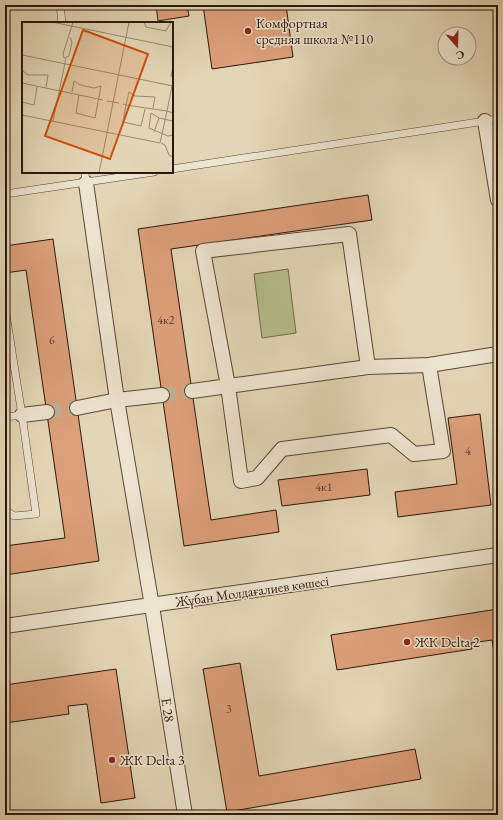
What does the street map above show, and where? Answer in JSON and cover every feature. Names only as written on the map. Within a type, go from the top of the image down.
[{"type":"street","points":[[492,120],[498,200]]},
{"type":"street","name":"E 28","points":[[85,177],[117,400],[152,606],[184,815]]},
{"type":"street","points":[[368,367],[349,234],[203,251],[228,386],[241,481],[257,478],[282,449],[391,436],[414,454],[443,451],[428,365]]},
{"type":"street","points":[[192,391],[368,367],[428,365],[498,354]]},
{"type":"street","points":[[77,408],[117,400],[162,395]]},
{"type":"street","points":[[22,415],[47,412]]},
{"type":"street","name":"Жұбан Молдағалиев көшесі","points":[[5,626],[498,555]]},
{"type":"lane","points":[[60,5],[62,22]]},
{"type":"lane","points":[[173,169],[492,120]]},
{"type":"lane","points":[[5,194],[85,177],[140,173]]},
{"type":"lane","points":[[5,308],[36,514],[14,516],[5,510]]},
{"type":"lane","points":[[5,417],[22,415]]},
{"type":"green space","points":[[288,269],[296,333],[262,338],[254,274]]},
{"type":"building","points":[[156,5],[187,5],[189,16],[158,21]]},
{"type":"building","name":"Комфортная средняя школа №110","points":[[203,5],[286,5],[293,57],[212,69]]},
{"type":"building","points":[[368,195],[372,220],[171,249],[211,520],[276,510],[279,532],[184,546],[138,229]]},
{"type":"building","points":[[53,239],[99,561],[5,575],[5,546],[65,538],[26,270],[5,273],[5,246]]},
{"type":"building","points":[[480,414],[491,505],[398,517],[395,492],[457,484],[448,418]]},
{"type":"building","points":[[367,469],[370,495],[282,506],[278,480]]},
{"type":"building","name":"ЖК Delta 2","points":[[498,609],[498,677],[492,640],[471,643],[472,649],[337,670],[331,635]]},
{"type":"building","points":[[240,663],[259,776],[415,749],[421,779],[227,812],[203,669]]},
{"type":"building","name":"ЖК Delta 3","points":[[116,669],[135,798],[101,803],[87,704],[68,706],[69,714],[5,723],[5,685]]},
{"type":"tunnel","points":[[162,395],[192,391]]},
{"type":"tunnel","points":[[47,412],[77,408]]},
{"type":"place","name":"Комфортная средняя школа №110","points":[[248,31]]},
{"type":"place","name":"ЖК Delta 2","points":[[407,642]]},
{"type":"place","name":"ЖК Delta 3","points":[[112,760]]}]
